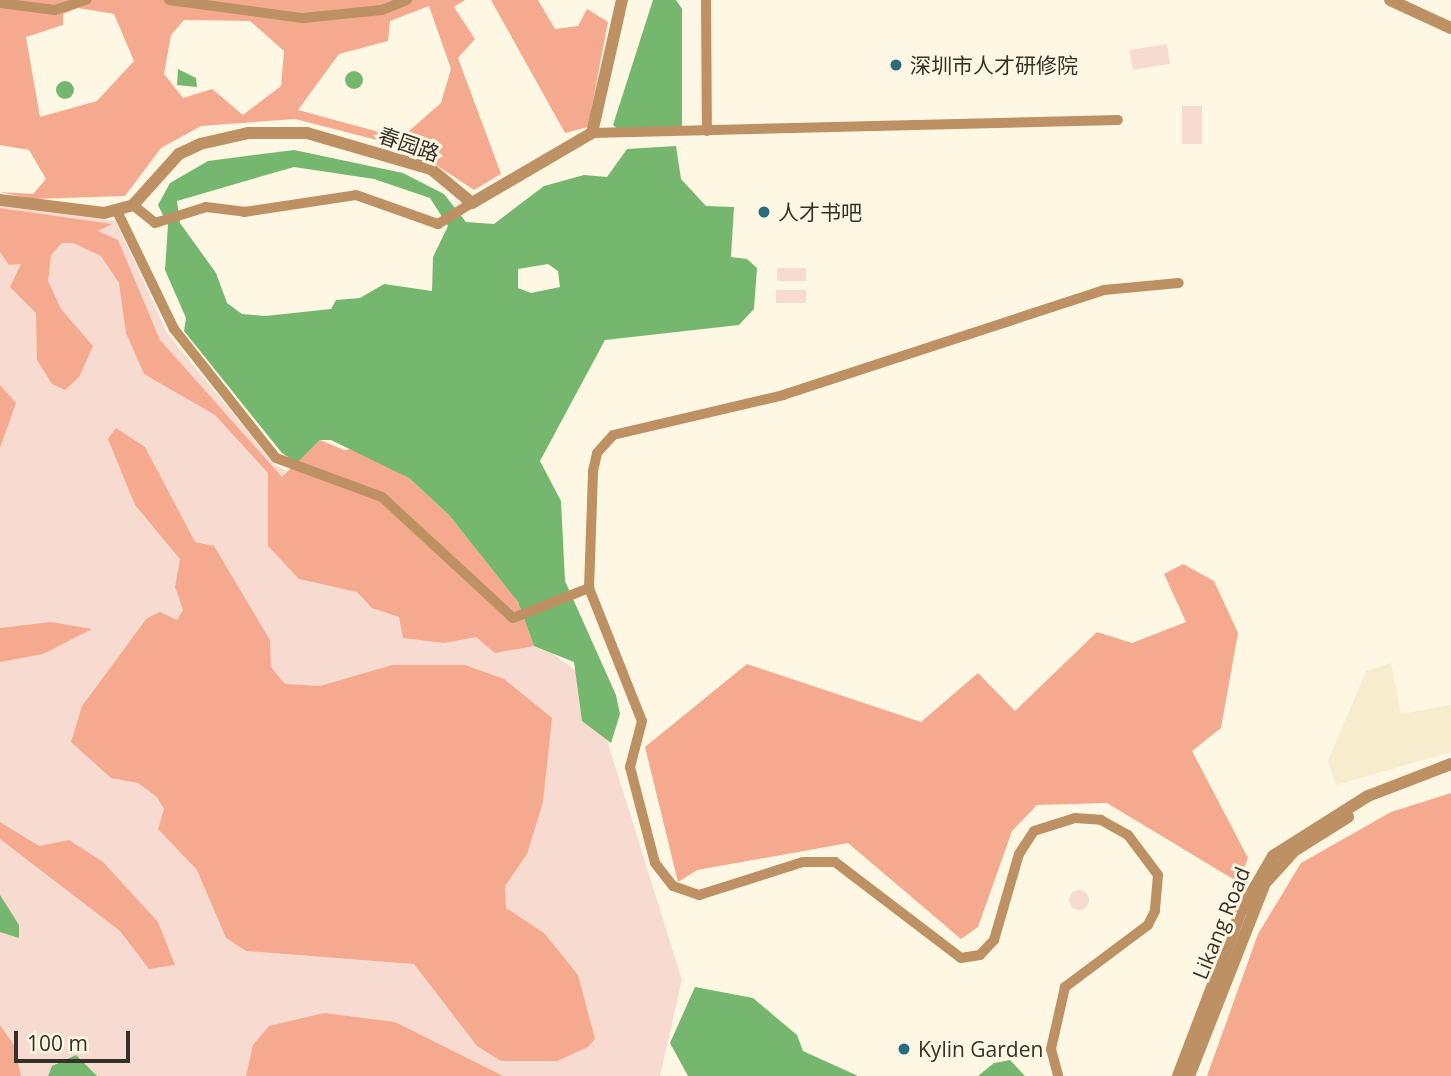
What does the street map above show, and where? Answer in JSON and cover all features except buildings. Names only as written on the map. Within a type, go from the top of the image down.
[{"type":"street","points":[[0,3],[55,10],[86,0]]},
{"type":"street","points":[[169,0],[303,19],[382,10],[407,0]]},
{"type":"street","points":[[592,134],[622,0]]},
{"type":"street","points":[[706,0],[707,131]]},
{"type":"street","points":[[1390,0],[1451,28]]},
{"type":"street","points":[[0,200],[116,209],[133,205],[155,223],[187,212],[244,212],[356,195],[438,225],[592,134],[1118,120]]},
{"type":"street","name":"春园路","points":[[133,205],[179,154],[236,136],[272,133],[323,136],[431,170],[472,203]]},
{"type":"street","points":[[116,209],[174,329],[276,458],[382,497],[506,614],[519,618],[572,593],[589,588]]},
{"type":"street","points":[[1058,1076],[1052,1028],[1065,987],[1148,926],[1155,911],[1158,875],[1128,835],[1101,820],[1075,818],[1034,831],[1018,855],[994,940],[980,955],[961,958],[835,862],[803,862],[699,895],[673,886],[655,863],[630,767],[642,721],[589,588],[593,471],[613,435],[783,395],[1104,290],[1179,283]]},
{"type":"street","name":"Likang Road","points":[[1178,1076],[1241,911],[1273,856],[1368,796],[1451,764]]},
{"type":"street","name":"Likang Road","points":[[1189,1076],[1249,917],[1274,870],[1354,813],[1451,772]]},
{"type":"shaded area","points":[[0,0],[465,0],[454,7],[475,39],[458,58],[501,174],[474,190],[412,149],[295,119],[201,126],[161,148],[125,196],[32,199],[0,192],[33,194],[46,179],[29,150],[0,145]],"holes":[[[429,6],[451,69],[441,103],[401,138],[298,110],[339,54],[388,41],[390,21]],[[78,8],[114,14],[134,61],[97,101],[40,117],[26,37],[63,25],[63,14]],[[184,20],[250,21],[284,51],[281,86],[243,115],[212,89],[183,98],[164,74],[171,35]]]},
{"type":"shaded area","points":[[491,0],[538,0],[555,29],[578,26],[587,9],[608,22],[588,127],[565,133]]},
{"type":"shaded area","points":[[653,0],[676,0],[682,9],[682,127],[622,133],[613,125]]},
{"type":"shaded area","points":[[1167,44],[1170,64],[1133,70],[1129,50]]},
{"type":"shaded area","points":[[178,69],[196,78],[197,87],[177,85]]},
{"type":"shaded area","points":[[354,71],[362,76],[363,80],[358,88],[354,89],[346,84],[345,80],[350,72]]},
{"type":"shaded area","points":[[65,81],[71,84],[74,90],[71,96],[65,99],[59,96],[56,90],[59,84]]},
{"type":"shaded area","points":[[1182,106],[1202,106],[1202,144],[1182,144]]},
{"type":"shaded area","points":[[676,146],[681,179],[706,206],[734,207],[731,257],[747,259],[757,268],[754,309],[739,325],[605,340],[540,461],[561,501],[565,581],[616,695],[620,714],[611,743],[582,721],[574,662],[534,646],[518,602],[449,515],[409,478],[331,440],[320,440],[297,463],[282,453],[184,331],[186,318],[165,270],[168,225],[158,205],[170,183],[208,161],[294,150],[403,173],[444,194],[466,222],[494,224],[544,186],[584,175],[607,177],[627,149]],"holes":[[[294,167],[374,179],[430,198],[448,226],[433,257],[432,291],[384,284],[360,298],[336,300],[331,309],[265,316],[242,314],[227,303],[216,273],[180,223],[177,201]],[[548,264],[558,271],[560,287],[531,293],[518,288],[518,269]]]},
{"type":"shaded area","points":[[0,206],[116,221],[167,333],[274,464],[320,489],[588,679],[682,980],[660,1076],[0,1076]]},
{"type":"shaded area","points":[[0,208],[112,224],[98,231],[118,240],[160,340],[282,477],[320,440],[344,450],[358,448],[409,478],[449,515],[518,602],[534,646],[495,653],[476,637],[444,643],[403,638],[399,617],[372,608],[357,592],[299,579],[268,546],[268,473],[215,415],[144,374],[126,333],[119,283],[101,256],[73,243],[62,243],[51,255],[48,281],[61,309],[93,346],[79,377],[65,390],[52,384],[37,360],[36,313],[10,287],[21,264],[9,265],[0,252]]},
{"type":"shaded area","points":[[777,268],[806,268],[806,281],[777,281]]},
{"type":"shaded area","points":[[776,290],[806,290],[806,303],[776,303]]},
{"type":"shaded area","points":[[0,385],[16,403],[0,448]]},
{"type":"shaded area","points":[[116,428],[145,447],[195,542],[214,546],[270,640],[271,667],[285,684],[320,686],[392,665],[465,665],[504,679],[552,718],[543,802],[527,854],[505,886],[506,908],[544,933],[578,975],[595,1039],[588,1047],[557,1061],[501,1061],[477,1046],[414,964],[246,951],[226,938],[197,870],[158,829],[164,809],[157,797],[138,783],[111,778],[71,742],[82,706],[147,618],[160,612],[177,620],[183,610],[175,587],[180,559],[135,505],[108,439]]},
{"type":"shaded area","points":[[1183,564],[1214,581],[1238,633],[1221,728],[1192,751],[1248,858],[1238,882],[1107,803],[1037,805],[1012,831],[978,927],[961,939],[848,843],[697,870],[678,882],[645,747],[747,664],[921,722],[978,673],[1015,711],[1097,632],[1132,643],[1186,622],[1164,574]]},
{"type":"shaded area","points":[[51,622],[92,629],[43,654],[0,662],[0,628]]},
{"type":"shaded area","points":[[1391,663],[1401,714],[1451,705],[1451,752],[1336,785],[1328,761],[1366,671]]},
{"type":"shaded area","points":[[1451,793],[1451,1076],[1207,1076],[1258,934],[1301,863],[1391,812]]},
{"type":"shaded area","points":[[0,822],[39,846],[69,840],[103,862],[158,922],[175,965],[149,969],[120,931],[0,839]]},
{"type":"shaded area","points":[[1079,890],[1086,893],[1089,900],[1086,907],[1079,910],[1072,907],[1069,900],[1072,893]]},
{"type":"shaded area","points":[[0,895],[19,925],[19,938],[0,932]]},
{"type":"shaded area","points":[[695,987],[753,998],[797,1035],[803,1051],[858,1076],[688,1076],[670,1043]]},
{"type":"shaded area","points":[[324,1013],[395,1022],[503,1076],[246,1076],[253,1045],[269,1026]]},
{"type":"shaded area","points":[[0,1025],[14,1045],[21,1076],[0,1076]]},
{"type":"shaded area","points":[[76,1055],[97,1076],[48,1076],[52,1066]]},
{"type":"shaded area","points":[[1010,1060],[1025,1076],[978,1076],[994,1063]]},
{"type":"place","name":"深圳市人才研修院","points":[[896,65]]},
{"type":"place","name":"人才书吧","points":[[764,212]]},
{"type":"place","name":"Kylin Garden","points":[[904,1049]]}]
